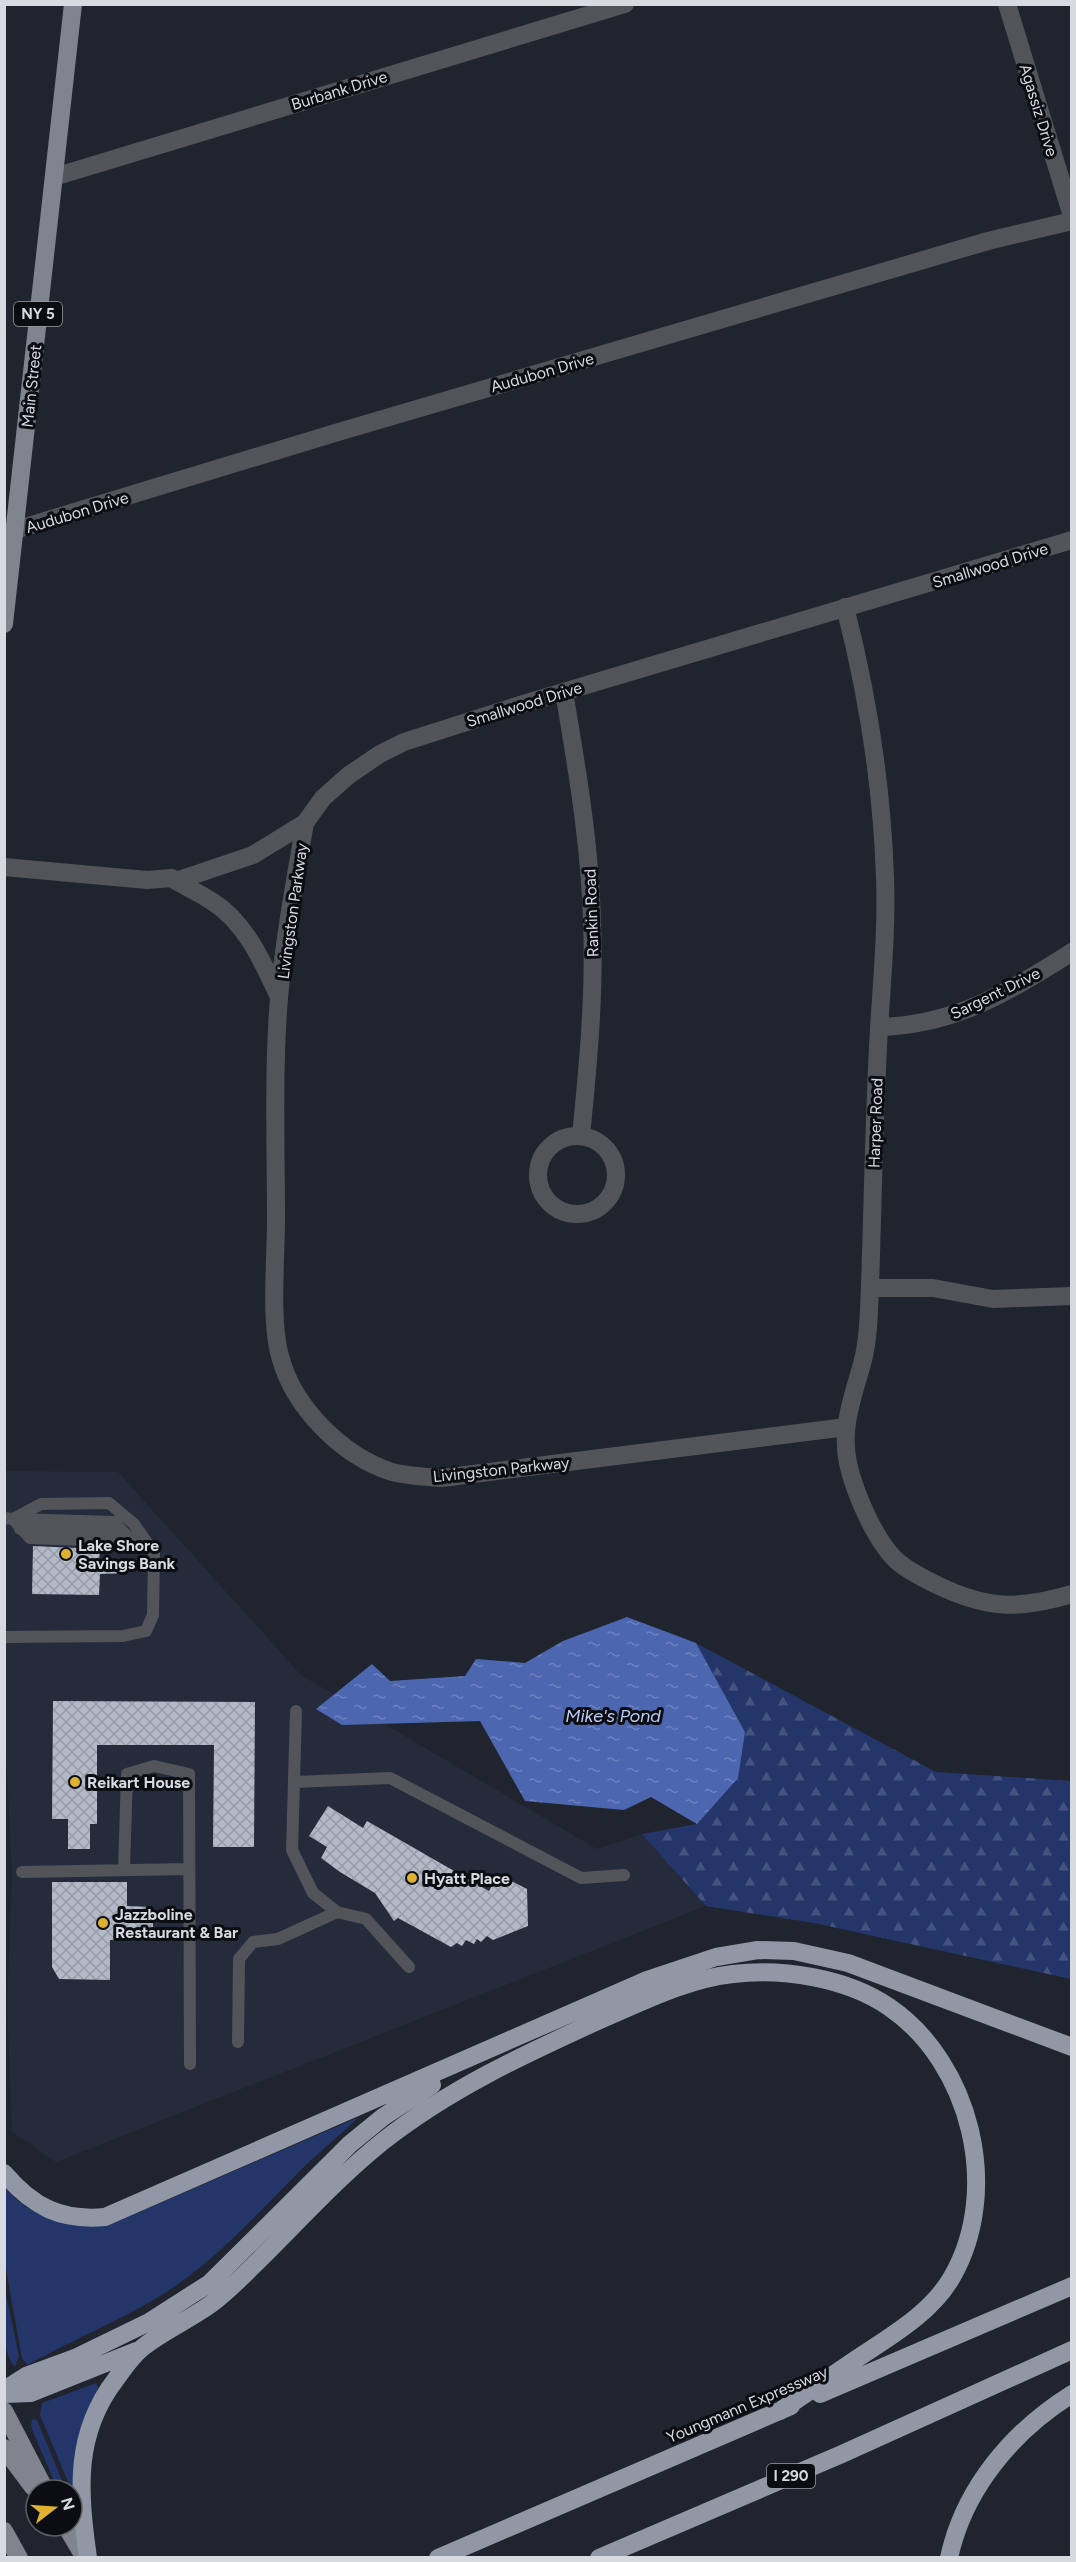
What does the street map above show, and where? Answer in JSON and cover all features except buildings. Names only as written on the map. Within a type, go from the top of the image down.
[{"type":"highway","points":[[4,2174],[24,2195],[44,2208],[88,2218],[105,2217],[648,1980],[686,1965],[738,1953],[776,1950],[817,1955],[848,1964],[1071,2047]]},
{"type":"highway","points":[[4,2392],[31,2393],[139,2350],[212,2303],[253,2266],[341,2178],[383,2142],[474,2080],[516,2058],[690,1983],[732,1974],[779,1972],[811,1977],[849,1988],[886,2005],[912,2025],[934,2051],[950,2076],[973,2143],[976,2185],[967,2241],[954,2274],[939,2297],[884,2341],[780,2411]]},
{"type":"highway","points":[[4,2392],[26,2376],[75,2358],[149,2322],[210,2283],[350,2144],[422,2091],[487,2051]]},
{"type":"highway","name":"Youngmann Expressway","points":[[438,2558],[1071,2286]]},
{"type":"highway","points":[[86,2558],[81,2507],[81,2473],[88,2434],[103,2396],[139,2350]]},
{"type":"highway","name":"I 290","points":[[599,2558],[842,2454],[1071,2350]]},
{"type":"highway","points":[[949,2558],[967,2506],[977,2486],[1000,2454],[1071,2394]]},
{"type":"main road","name":"Main Street","points":[[4,624],[73,4]]},
{"type":"main road","points":[[4,2410],[39,2478]]},
{"type":"main road","points":[[4,2448],[26,2478]]},
{"type":"main road","points":[[4,2531],[19,2558]]},
{"type":"main road","points":[[73,2538],[86,2558]]},
{"type":"street","name":"Burbank Drive","points":[[54,177],[625,4]]},
{"type":"street","name":"Agassiz Drive","points":[[1008,4],[1071,216]]},
{"type":"street","name":"Audubon Drive","points":[[15,530],[976,245],[1071,221]]},
{"type":"street","name":"Smallwood Drive","points":[[4,867],[147,880],[172,878],[176,881],[253,855],[305,824],[323,798],[349,775],[380,754],[404,742],[1071,540]]},
{"type":"street","name":"Harper Road","points":[[845,607],[857,653],[876,759],[885,879],[870,1288],[864,1358],[850,1399],[846,1427],[848,1461],[861,1500],[877,1534],[896,1560],[920,1576],[983,1604],[1012,1606],[1071,1594]]},
{"type":"street","name":"Rankin Road","points":[[564,692],[579,778],[592,923],[593,988],[590,1054],[581,1136]]},
{"type":"street","name":"Livingston Parkway","points":[[305,824],[279,998],[276,1058],[276,1312],[279,1355],[296,1392],[312,1414],[330,1434],[351,1452],[369,1463],[393,1472],[417,1477],[442,1478],[846,1427]]},
{"type":"street","name":"Livingston Parkway","points":[[176,881],[215,903],[239,928],[258,952],[279,998]]},
{"type":"street","name":"Sargent Drive","points":[[879,1027],[910,1026],[938,1020],[1013,987],[1071,952]]},
{"type":"street","points":[[581,1136],[594,1140],[605,1148],[612,1159],[616,1173],[609,1198],[593,1210],[573,1215],[560,1211],[550,1204],[542,1194],[537,1171],[548,1149],[557,1141],[581,1136]]},
{"type":"street","points":[[870,1288],[933,1288],[993,1299],[1071,1296]]},
{"type":"lane","points":[[4,1637],[123,1636],[146,1631],[153,1615],[154,1553],[134,1524],[109,1503],[41,1504],[13,1522]]},
{"type":"lane","points":[[13,1522],[114,1522],[134,1542]]},
{"type":"lane","points":[[13,1522],[30,1538],[134,1542],[150,1547]]},
{"type":"lane","points":[[296,1711],[292,1850],[313,1893],[337,1912],[366,1919],[409,1966]]},
{"type":"lane","points":[[124,1870],[127,1774],[154,1766],[189,1774],[190,2064]]},
{"type":"lane","points":[[295,1782],[390,1778],[581,1878],[624,1875]]},
{"type":"lane","points":[[22,1872],[189,1869]]},
{"type":"lane","points":[[238,2043],[239,1959],[253,1942],[278,1939],[337,1912]]},
{"type":"shaded area","points":[[4,1471],[118,1472],[301,1675],[597,1849],[642,1834],[706,1906],[56,2162],[12,2132],[7,2004],[12,1874],[4,1710]]},
{"type":"green space","points":[[696,1643],[936,1772],[1071,1781],[1071,1979],[814,1923],[706,1906],[642,1834],[697,1824],[745,1732]]},
{"type":"green space","points":[[359,2117],[303,2168],[226,2245],[181,2282],[125,2316],[28,2365],[22,2359],[5,2263],[4,2186],[31,2210],[53,2220],[76,2225],[92,2225],[121,2220]]},
{"type":"green space","points":[[5,2290],[19,2356],[15,2367],[10,2360],[5,2341]]},
{"type":"green space","points":[[96,2383],[98,2388],[78,2478],[66,2478],[40,2415],[42,2403]]},
{"type":"green space","points":[[32,2419],[37,2420],[61,2478],[53,2478],[31,2427]]},
{"type":"water","name":"Mike's Pond","points":[[627,1617],[696,1643],[745,1732],[738,1778],[697,1824],[651,1797],[624,1810],[525,1801],[480,1721],[342,1725],[316,1709],[372,1664],[390,1681],[465,1676],[476,1659],[525,1663],[563,1641]]},
{"type":"place","name":"Lake Shore Savings Bank","points":[[66,1554]]},
{"type":"place","name":"Reikart House","points":[[75,1782]]},
{"type":"place","name":"Hyatt Place","points":[[412,1878]]},
{"type":"place","name":"Jazzboline Restaurant & Bar","points":[[103,1923]]}]
